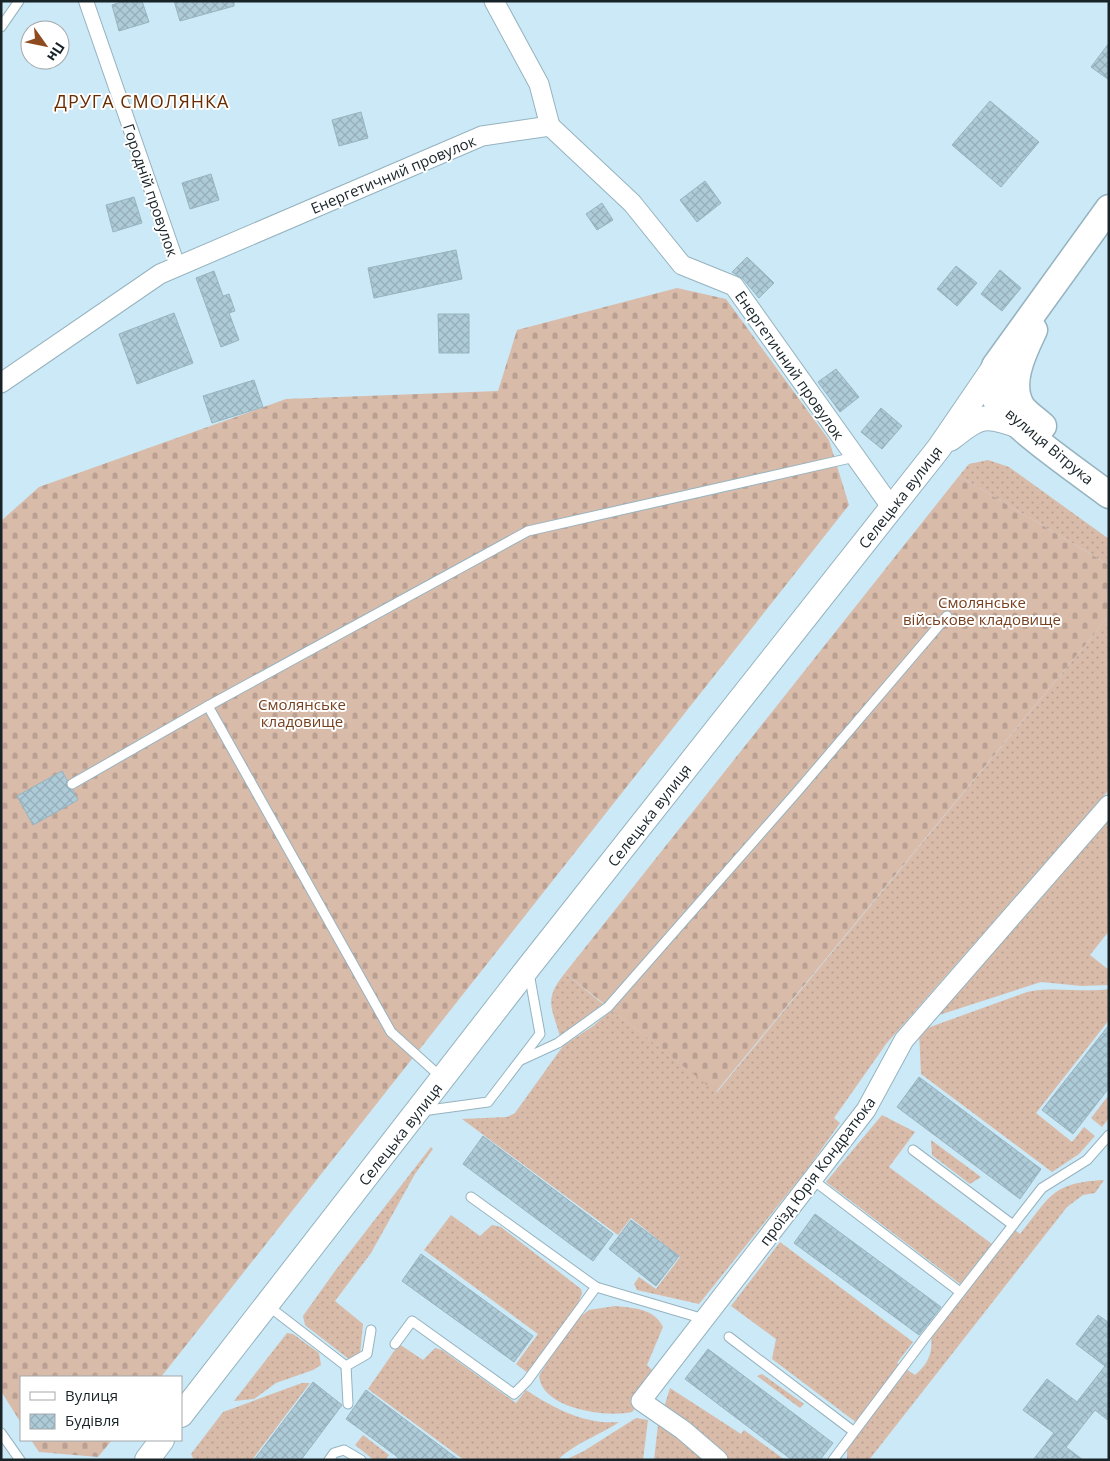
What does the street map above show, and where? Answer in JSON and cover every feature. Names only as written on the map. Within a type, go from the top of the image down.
[{"type":"main road","name":"Селецька вулиця","points":[[989,390],[1109,208]]},
{"type":"main road","name":"Селецька вулиця","points":[[1021,356],[1034,330],[1109,226]]},
{"type":"main road","name":"вулиця Вітрука","points":[[1021,356],[1018,395],[1022,417],[1109,477]]},
{"type":"main road","name":"вулиця Вітрука","points":[[989,390],[1109,495]]},
{"type":"street","name":"Городній провулок","points":[[86,1],[178,266]]},
{"type":"street","points":[[494,1],[539,84],[550,126]]},
{"type":"street","name":"Енергетичний провулок","points":[[1,383],[160,274],[482,136],[550,126],[632,203],[682,265],[734,286],[892,508]]},
{"type":"street","name":"Селецька вулиця","points":[[182,1414],[528,968],[948,437],[989,390],[1034,330]]},
{"type":"street","points":[[948,437],[989,390]]},
{"type":"street","points":[[948,437],[984,418],[1022,417]]},
{"type":"street","name":"проїзд Юрія Кондратюка","points":[[718,1460],[683,1430],[641,1401],[866,1110],[904,1040],[1109,805]]},
{"type":"street","points":[[147,1460],[161,1441]]},
{"type":"lane","points":[[1,27],[19,1]]},
{"type":"lane","points":[[72,784],[208,706],[528,531],[855,457]]},
{"type":"lane","points":[[521,1060],[558,1043],[608,1007],[796,794],[948,616]]},
{"type":"lane","points":[[208,706],[392,1032],[443,1078]]},
{"type":"lane","points":[[417,1112],[488,1102],[521,1060],[540,1034],[528,968]]},
{"type":"lane","points":[[833,1460],[853,1431],[1042,1188],[1088,1160],[1109,1135]]},
{"type":"lane","points":[[913,1150],[1012,1225]]},
{"type":"lane","points":[[813,1180],[960,1292]]},
{"type":"lane","points":[[471,1197],[596,1287],[704,1319]]},
{"type":"lane","points":[[395,1344],[412,1320],[514,1394],[527,1381],[596,1287]]},
{"type":"lane","points":[[267,1305],[346,1366],[348,1404]]},
{"type":"lane","points":[[346,1366],[367,1354],[371,1330]]},
{"type":"lane","points":[[729,1337],[853,1431]]},
{"type":"lane","points":[[1,1433],[20,1460]]},
{"type":"lane","points":[[328,1460],[334,1453],[344,1450],[361,1460]]},
{"type":"green space","name":"Смолянське кладовище","points":[[677,288],[726,299],[829,440],[849,505],[162,1376],[20,1376],[20,1421],[1,1391],[1,521],[39,487],[286,399],[498,391],[517,330]]},
{"type":"green space","points":[[988,460],[1009,467],[1109,539],[1109,565],[959,476],[969,464]]},
{"type":"green space","name":"Смолянське військове кладовище","points":[[959,476],[1109,565],[1109,616],[716,1092],[565,973]]},
{"type":"green space","points":[[1109,616],[1109,790],[886,1044],[834,1118],[840,1123],[808,1168],[699,1304],[637,1290],[634,1284],[639,1277],[656,1289],[680,1257],[631,1218],[618,1235],[462,1119],[507,1117],[515,1113],[563,1046],[593,1026],[612,1010],[717,1092]]},
{"type":"green space","points":[[1109,819],[1109,931],[1090,955],[1109,970],[1109,985],[1082,986],[1041,982],[936,1016]]},
{"type":"green space","points":[[565,973],[603,1004],[560,1036],[551,1003],[554,990]]},
{"type":"green space","points":[[1109,989],[1109,1020],[1036,1113],[1072,1142],[1084,1127],[1095,1136],[1079,1154],[1052,1172],[921,1074],[919,1031],[1027,992],[1037,990]]},
{"type":"green space","points":[[1109,1095],[1109,1118],[1102,1127],[1091,1118]]},
{"type":"green space","points":[[882,1115],[915,1132],[889,1167],[992,1244],[960,1284],[826,1182]]},
{"type":"green space","points":[[931,1140],[981,1177],[970,1184],[932,1155]]},
{"type":"green space","points":[[431,1147],[433,1149],[415,1174],[371,1253],[335,1301],[363,1324],[360,1355],[350,1360],[305,1325],[303,1316],[335,1271]]},
{"type":"green space","points":[[1104,1180],[1095,1193],[1083,1195],[1067,1207],[869,1460],[847,1460],[847,1448],[861,1426],[772,1359],[776,1339],[731,1306],[780,1242],[913,1342],[897,1363],[915,1375],[929,1358],[931,1337],[1015,1230],[1020,1234],[1046,1201],[1062,1188],[1073,1184]]},
{"type":"green space","points":[[451,1215],[480,1236],[492,1225],[501,1227],[581,1289],[582,1294],[578,1303],[528,1373],[516,1364],[538,1334],[424,1250]]},
{"type":"green space","points":[[615,1306],[642,1310],[649,1313],[663,1327],[647,1365],[658,1376],[632,1412],[607,1414],[592,1412],[577,1409],[551,1396],[543,1387],[539,1376],[557,1346],[580,1317],[589,1310]]},
{"type":"green space","points":[[287,1333],[293,1334],[319,1353],[321,1365],[313,1370],[276,1383],[254,1399],[234,1401]]},
{"type":"green space","points":[[399,1344],[423,1360],[435,1348],[442,1350],[516,1403],[526,1390],[570,1414],[594,1421],[619,1422],[579,1444],[558,1460],[464,1460],[368,1389]]},
{"type":"green space","points":[[762,1374],[804,1404],[800,1408],[757,1376]]},
{"type":"green space","points":[[302,1383],[310,1383],[252,1460],[194,1460],[191,1454],[223,1412]]},
{"type":"green space","points":[[670,1388],[741,1434],[744,1430],[785,1460],[727,1460],[663,1411]]},
{"type":"green space","points":[[636,1418],[648,1420],[643,1460],[565,1460],[584,1451]]},
{"type":"green space","points":[[658,1425],[682,1435],[709,1460],[654,1460]]},
{"type":"green space","points":[[363,1435],[389,1455],[385,1460],[374,1460],[355,1445]]},
{"type":"green space","points":[[32,1441],[111,1441],[98,1457],[39,1452]]},
{"type":"building","points":[[124,1],[142,1],[149,22],[119,31],[112,5]]},
{"type":"building","points":[[174,1],[234,1],[234,6],[180,21]]},
{"type":"building","points":[[1109,43],[1109,80],[1091,67]]},
{"type":"building","points":[[990,101],[1039,142],[1001,187],[952,145]]},
{"type":"building","points":[[361,112],[368,138],[339,146],[332,120]]},
{"type":"building","points":[[211,174],[219,200],[190,209],[182,183]]},
{"type":"building","points":[[705,181],[721,203],[697,222],[680,200]]},
{"type":"building","points":[[134,197],[142,223],[113,232],[106,205]]},
{"type":"building","points":[[602,203],[613,220],[597,230],[586,214]]},
{"type":"building","points":[[456,250],[462,279],[374,298],[368,268]]},
{"type":"building","points":[[747,257],[774,283],[759,298],[743,279],[732,272]]},
{"type":"building","points":[[956,266],[977,283],[957,306],[937,289]]},
{"type":"building","points":[[1000,270],[1021,288],[1002,311],[981,294]]},
{"type":"building","points":[[214,271],[223,296],[229,294],[235,311],[229,313],[239,340],[221,347],[196,278]]},
{"type":"building","points":[[174,313],[193,363],[137,384],[119,334]]},
{"type":"building","points":[[438,314],[469,314],[469,353],[439,353]]},
{"type":"building","points":[[836,369],[859,397],[840,412],[818,382]]},
{"type":"building","points":[[254,380],[263,407],[212,423],[203,396]]},
{"type":"building","points":[[881,408],[902,426],[882,449],[861,432]]},
{"type":"building","points":[[62,771],[67,780],[66,787],[73,790],[78,800],[33,825],[17,796]]},
{"type":"building","points":[[1109,1025],[1109,1088],[1073,1134],[1042,1110]]},
{"type":"building","points":[[919,1077],[1041,1169],[1020,1199],[897,1107]]},
{"type":"building","points":[[483,1136],[613,1234],[593,1261],[463,1164]]},
{"type":"building","points":[[815,1214],[941,1307],[919,1335],[794,1243]]},
{"type":"building","points":[[631,1220],[679,1256],[656,1286],[609,1249]]},
{"type":"building","points":[[421,1254],[533,1336],[514,1362],[402,1281]]},
{"type":"building","points":[[1098,1315],[1109,1323],[1109,1421],[1095,1410],[1066,1447],[1083,1460],[1033,1460],[1054,1433],[1023,1410],[1047,1379],[1077,1402],[1105,1366],[1076,1344]]},
{"type":"building","points":[[708,1349],[833,1443],[820,1460],[792,1460],[685,1379]]},
{"type":"building","points":[[313,1382],[342,1405],[301,1460],[254,1460]]},
{"type":"building","points":[[366,1390],[459,1460],[400,1460],[346,1419]]},
{"type":"district","name":"ДРУГА СМОЛЯНКА","points":[[142,101]]}]
